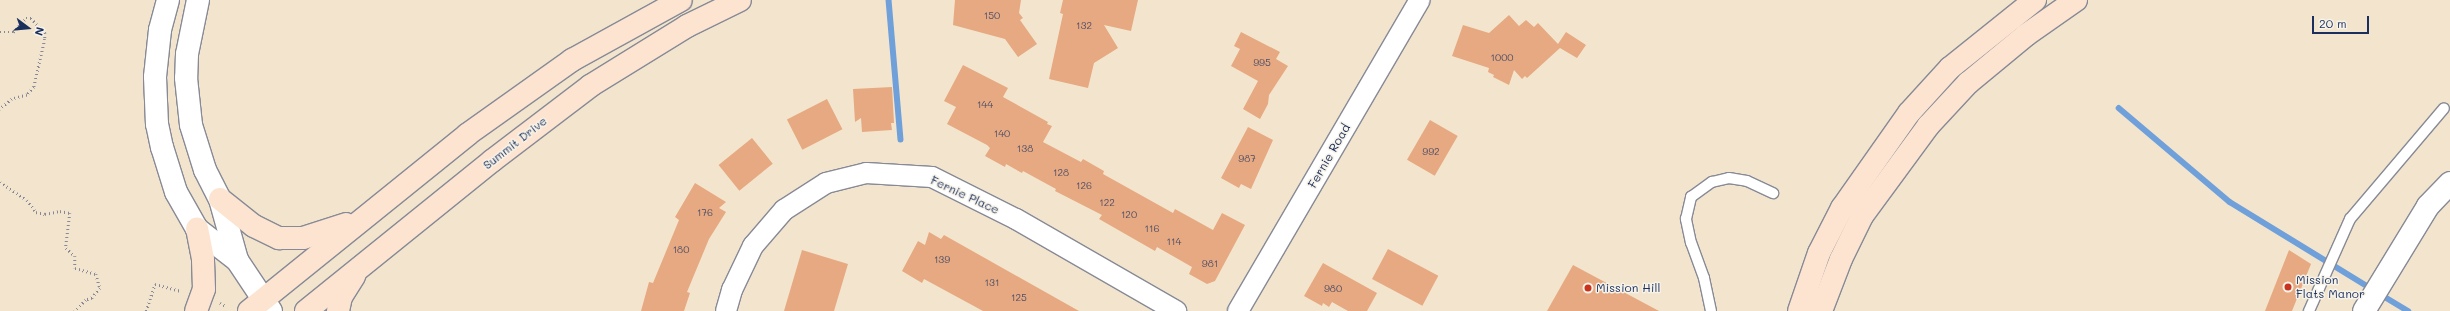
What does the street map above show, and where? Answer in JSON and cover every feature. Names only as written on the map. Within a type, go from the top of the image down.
[{"type":"main road","points":[[262,307],[361,218],[468,134],[572,60],[681,0]]},
{"type":"main road","name":"Summit Drive","points":[[306,311],[493,160],[590,86],[687,26],[740,0]]},
{"type":"main road","points":[[1799,311],[1819,253],[1842,208],[1909,113],[1950,68],[2035,0]]},
{"type":"main road","points":[[1821,311],[1841,259],[1862,216],[1928,126],[1968,83],[2020,39],[2076,0]]},
{"type":"main road","points":[[220,199],[254,226],[279,238],[303,238],[361,218]]},
{"type":"main road","points":[[196,311],[204,289],[203,259],[197,229]]},
{"type":"main road","points":[[338,311],[341,297],[358,268]]},
{"type":"street","points":[[168,0],[156,53],[155,85],[157,124],[171,177],[197,229],[237,260]]},
{"type":"street","points":[[198,0],[187,54],[187,102],[197,148],[220,199],[237,260],[262,307]]},
{"type":"street","name":"Fernie Road","points":[[1238,311],[1420,0]]},
{"type":"street","name":"Fernie Place","points":[[726,311],[732,290],[753,246],[784,210],[826,183],[866,173],[932,177],[1016,219],[1176,311]]},
{"type":"street","points":[[2364,311],[2428,206],[2450,183]]},
{"type":"lane","points":[[2309,311],[2350,219],[2444,108]]},
{"type":"lane","points":[[1711,311],[1704,278],[1691,243],[1686,219],[1691,197],[1712,182],[1729,178],[1747,181],[1773,193]]},
{"type":"path","points":[[0,32],[13,32],[26,18],[31,18],[45,33],[34,87],[27,95],[12,99],[0,109]]},
{"type":"path","points":[[0,182],[27,200],[36,212],[45,214],[60,211],[70,213],[66,248],[75,256],[75,268],[96,274],[100,288],[92,298],[86,300],[75,311]]},
{"type":"path","points":[[146,311],[155,284],[183,292]]},
{"type":"building","points":[[955,0],[1021,0],[1019,13],[1023,18],[1020,20],[1037,44],[1018,57],[1005,39],[953,25]]},
{"type":"building","points":[[1063,0],[1138,0],[1131,31],[1104,25],[1118,48],[1094,63],[1088,88],[1049,79],[1063,14],[1060,13]]},
{"type":"building","points":[[1509,15],[1519,26],[1526,20],[1534,27],[1538,23],[1558,44],[1566,32],[1586,45],[1577,58],[1560,48],[1527,78],[1525,76],[1522,79],[1514,70],[1509,85],[1493,77],[1494,75],[1488,72],[1489,68],[1452,56],[1463,25],[1489,33]]},
{"type":"building","points":[[1241,32],[1280,52],[1276,59],[1288,66],[1269,95],[1268,104],[1260,119],[1243,109],[1258,81],[1231,66],[1240,49],[1234,46]]},
{"type":"building","points":[[963,65],[1008,88],[1003,97],[1048,122],[1047,124],[1052,126],[1043,142],[1081,162],[1083,159],[1104,171],[1103,174],[1173,213],[1175,209],[1213,230],[1222,213],[1245,225],[1215,281],[1207,284],[1189,274],[1192,267],[1157,247],[1155,251],[1099,219],[1102,215],[1055,191],[1056,189],[1023,171],[1022,173],[1006,164],[1005,167],[985,156],[990,148],[987,145],[947,124],[956,107],[944,101]]},
{"type":"building","points":[[892,87],[894,123],[891,123],[892,130],[862,132],[861,118],[855,122],[853,89]]},
{"type":"building","points":[[827,99],[842,129],[802,150],[787,119]]},
{"type":"building","points":[[1430,120],[1458,136],[1435,176],[1407,160]]},
{"type":"building","points":[[1248,127],[1273,140],[1251,189],[1241,184],[1239,188],[1221,178]]},
{"type":"building","points":[[752,138],[773,164],[739,191],[719,165]]},
{"type":"building","points":[[695,183],[726,202],[719,208],[726,212],[709,239],[687,292],[690,293],[684,311],[641,311],[649,282],[653,283],[679,220],[675,217]]},
{"type":"building","points":[[929,232],[941,239],[944,235],[1079,311],[983,311],[924,279],[922,283],[902,271],[918,241],[925,245]]},
{"type":"building","points":[[1388,249],[1438,276],[1422,306],[1372,279]]},
{"type":"building","points":[[802,250],[848,264],[834,311],[784,311]]},
{"type":"building","name":"Mission Flats Manor","points":[[2289,250],[2311,264],[2292,311],[2265,311]]},
{"type":"building","points":[[1323,263],[1377,293],[1367,311],[1348,311],[1332,302],[1329,307],[1323,303],[1322,306],[1304,296]]},
{"type":"building","name":"Mission Hill","points":[[1573,265],[1659,311],[1547,311]]},
{"type":"waterway","points":[[889,0],[901,139]]},
{"type":"waterway","points":[[2119,108],[2230,202],[2372,289]]},
{"type":"waterway","points":[[2380,294],[2408,311]]},
{"type":"place","name":"Mission Flats Manor","points":[[2288,287]]},
{"type":"place","name":"Mission Hill","points":[[1588,288]]}]
